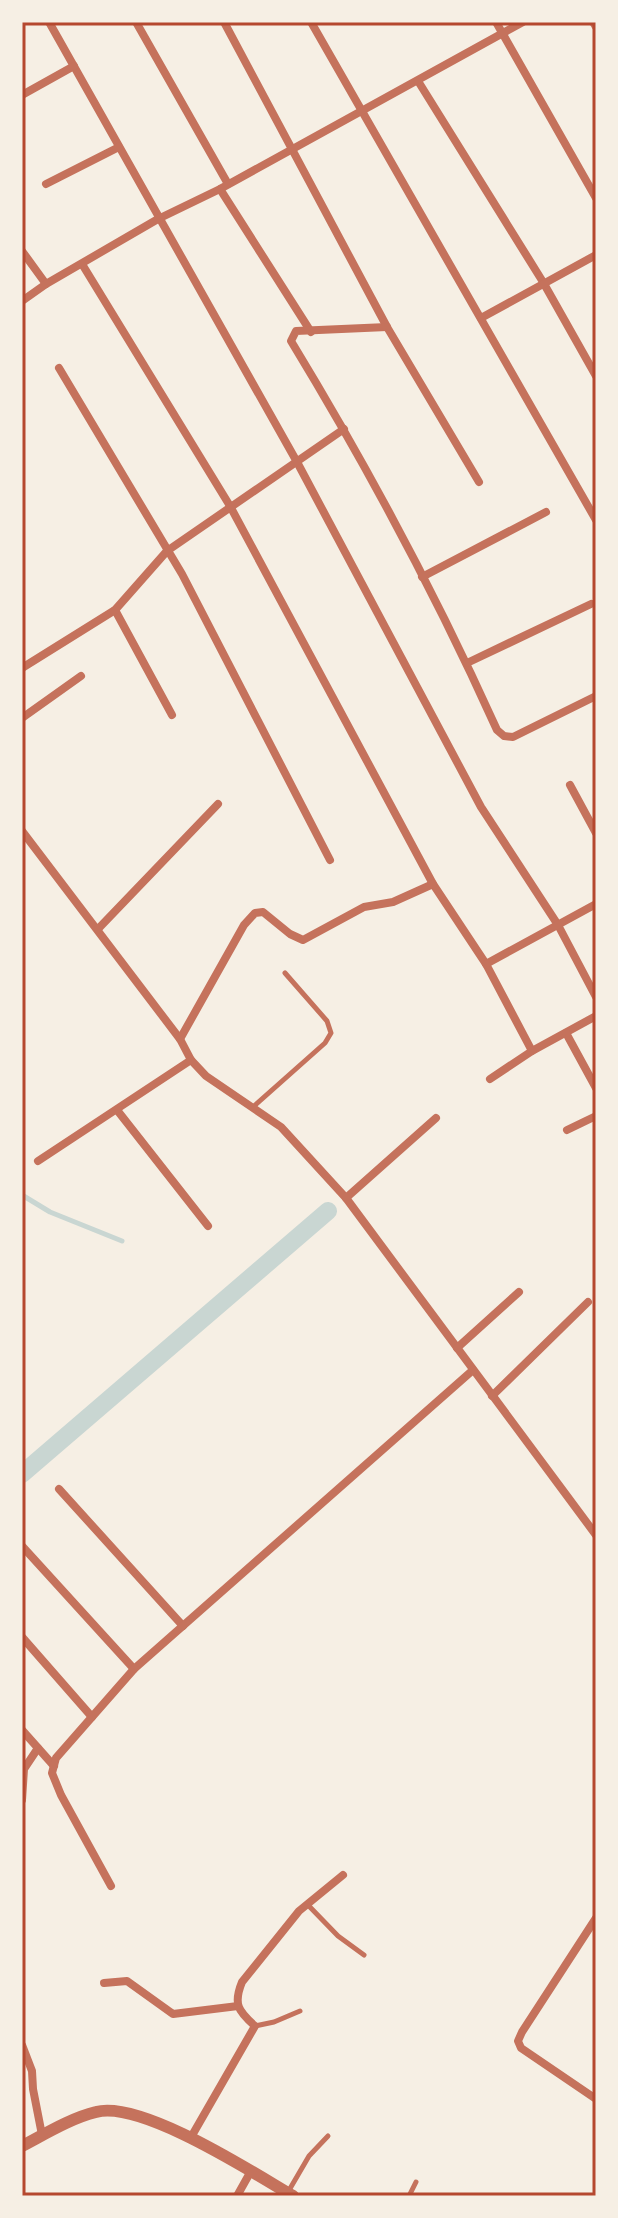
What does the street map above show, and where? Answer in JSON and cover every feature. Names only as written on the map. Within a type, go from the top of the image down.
[{"type":"street","points":[[49,22],[297,462],[481,807],[558,925],[596,997]]},
{"type":"street","points":[[136,22],[224,187],[311,332]]},
{"type":"street","points":[[224,22],[387,327],[479,482]]},
{"type":"street","points":[[311,22],[594,513]]},
{"type":"street","points":[[496,22],[596,198]]},
{"type":"street","points":[[22,301],[158,219],[224,187],[523,22]]},
{"type":"street","points":[[593,22],[596,27]]},
{"type":"street","points":[[22,95],[74,66]]},
{"type":"street","points":[[418,81],[543,282],[596,376]]},
{"type":"street","points":[[46,184],[119,147]]},
{"type":"street","points":[[22,251],[46,284]]},
{"type":"street","points":[[481,318],[596,255]]},
{"type":"street","points":[[82,264],[230,506],[433,884],[486,964],[532,1051]]},
{"type":"street","points":[[387,327],[296,331],[291,341],[344,429],[467,663],[497,730],[504,736],[513,737],[596,696]]},
{"type":"street","points":[[59,368],[182,574],[330,860]]},
{"type":"street","points":[[22,668],[115,610],[167,551],[344,429]]},
{"type":"street","points":[[422,577],[546,512]]},
{"type":"street","points":[[467,663],[591,604]]},
{"type":"street","points":[[115,610],[172,715]]},
{"type":"street","points":[[22,718],[81,676]]},
{"type":"street","points":[[570,785],[596,833]]},
{"type":"street","points":[[98,929],[218,804]]},
{"type":"street","points":[[22,831],[180,1039],[191,1060],[206,1076],[281,1127],[346,1198],[596,1535]]},
{"type":"street","points":[[180,1039],[244,925],[255,913],[263,912],[290,934],[303,940],[364,907],[393,902],[433,884]]},
{"type":"street","points":[[486,964],[596,904]]},
{"type":"street","points":[[490,1079],[532,1051],[596,1016]]},
{"type":"street","points":[[566,1033],[596,1088]]},
{"type":"street","points":[[38,1161],[191,1060]]},
{"type":"street","points":[[117,1110],[208,1226]]},
{"type":"street","points":[[567,1130],[596,1116]]},
{"type":"street","points":[[346,1198],[436,1118]]},
{"type":"street","points":[[457,1348],[519,1292]]},
{"type":"street","points":[[492,1396],[588,1302]]},
{"type":"street","points":[[111,1886],[61,1795],[52,1773],[56,1758],[134,1669],[473,1370]]},
{"type":"street","points":[[59,1489],[183,1626]]},
{"type":"street","points":[[22,1546],[134,1669]]},
{"type":"street","points":[[22,1637],[92,1717]]},
{"type":"street","points":[[22,1730],[54,1766]]},
{"type":"street","points":[[22,1800],[24,1769],[38,1748]]},
{"type":"street","points":[[190,2139],[255,2026],[238,2006],[237,1995],[242,1982],[307,1904],[343,1875]]},
{"type":"street","points":[[596,1918],[518,2041],[521,2048],[596,2099]]},
{"type":"street","points":[[104,1983],[127,1981],[173,2014],[238,2006]]},
{"type":"street","points":[[22,2045],[32,2071],[42,2135]]},
{"type":"street","points":[[22,2146],[95,2112],[127,2112],[190,2139],[290,2194]]},
{"type":"street","points":[[237,2196],[251,2171]]},
{"type":"lane","points":[[252,1108],[325,1043],[331,1033],[327,1021],[285,973]]},
{"type":"lane","points":[[307,1904],[325,1924],[364,1955]]},
{"type":"lane","points":[[255,2026],[300,2011]]},
{"type":"lane","points":[[290,2194],[309,2156],[328,2136]]},
{"type":"lane","points":[[409,2196],[416,2182]]},
{"type":"waterway","points":[[22,1195],[50,1212],[122,1241]]},
{"type":"waterway","points":[[22,1474],[328,1211]]}]
